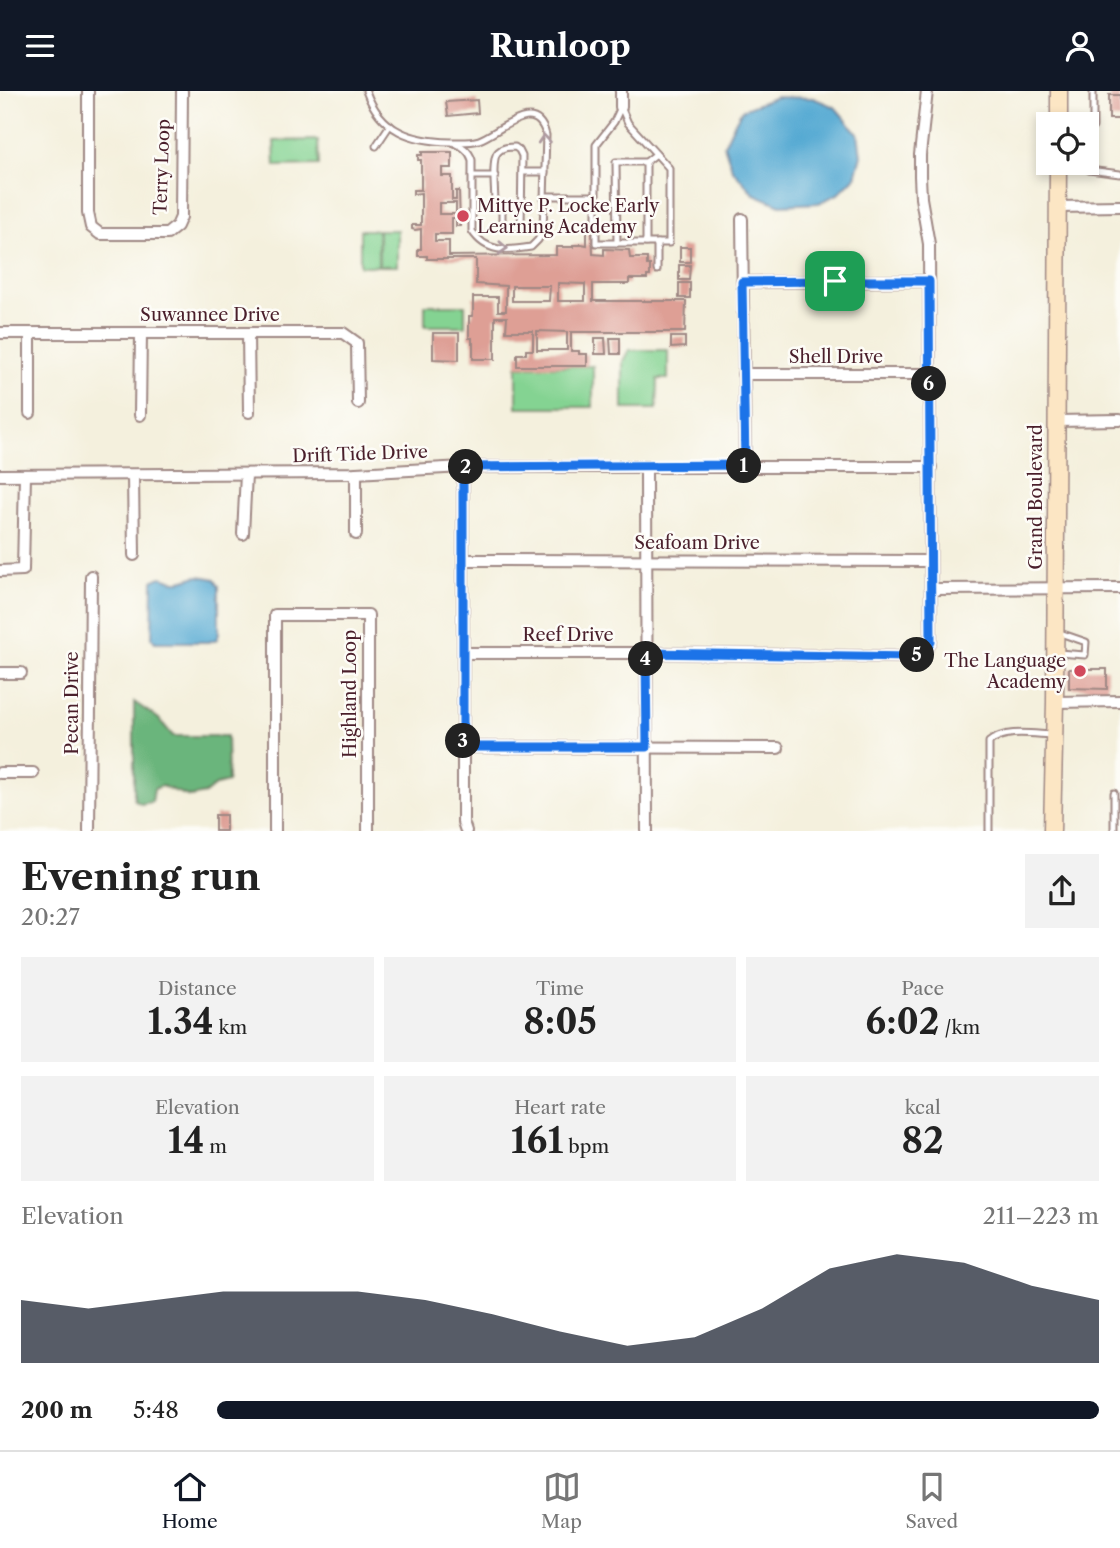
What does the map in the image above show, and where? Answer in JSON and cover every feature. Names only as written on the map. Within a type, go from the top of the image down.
[{"type":"main road","points":[[1059,91],[1059,112]]},
{"type":"main road","name":"Grand Boulevard","points":[[1052,831],[1058,175]]},
{"type":"street","name":"Terry Loop","points":[[88,91],[88,213],[90,227],[100,234],[167,234],[177,226],[181,217],[182,91]]},
{"type":"street","points":[[621,91],[621,107]]},
{"type":"street","points":[[927,91],[920,176],[929,244],[931,589],[1120,588]]},
{"type":"street","points":[[1057,207],[1120,207]]},
{"type":"street","points":[[742,219],[745,465]]},
{"type":"street","points":[[742,282],[929,281]]},
{"type":"street","name":"Suwannee Drive","points":[[0,333],[344,333],[357,343],[358,403]]},
{"type":"street","points":[[30,333],[30,413]]},
{"type":"street","points":[[140,415],[141,333]]},
{"type":"street","points":[[247,333],[249,412]]},
{"type":"street","name":"Shell Drive","points":[[743,374],[929,374]]},
{"type":"street","points":[[1056,421],[1120,420]]},
{"type":"street","points":[[463,467],[463,822],[466,831]]},
{"type":"street","name":"Drift Tide Drive","points":[[0,475],[356,473],[463,467],[931,467]]},
{"type":"street","points":[[646,467],[647,831]]},
{"type":"street","points":[[356,473],[356,534]]},
{"type":"street","points":[[243,534],[246,474]]},
{"type":"street","points":[[0,571],[23,570],[25,475]]},
{"type":"street","points":[[133,475],[134,555]]},
{"type":"street","name":"Seafoam Drive","points":[[463,560],[930,561]]},
{"type":"street","name":"Pecan Drive","points":[[89,831],[91,576]]},
{"type":"street","name":"Reef Drive","points":[[463,653],[914,657],[925,652],[931,642],[931,589]]},
{"type":"street","name":"Highland Loop","points":[[275,831],[275,615],[368,615],[368,831]]},
{"type":"street","points":[[0,673],[21,673]]},
{"type":"street","points":[[1055,702],[1120,701]]},
{"type":"street","points":[[463,747],[779,748]]},
{"type":"street","points":[[0,773],[33,773]]},
{"type":"lane","points":[[366,91],[374,107],[390,125],[410,137],[429,142],[478,140],[522,117],[534,118],[540,123],[546,135],[543,231],[531,247],[498,249],[486,247],[478,240],[472,231],[470,154],[452,142]]},
{"type":"lane","points":[[1093,91],[1093,112]]},
{"type":"lane","points":[[621,107],[628,123],[669,169],[669,243],[596,243],[596,145],[614,122],[621,107]]},
{"type":"lane","points":[[376,146],[390,125]]},
{"type":"lane","points":[[509,147],[515,147],[521,152],[521,227],[502,227],[502,212],[495,203],[495,176],[496,154],[509,147]]},
{"type":"lane","points":[[617,243],[616,162],[646,162],[656,154]]},
{"type":"lane","points":[[646,162],[646,243]]},
{"type":"lane","points":[[1099,171],[1120,174]]},
{"type":"lane","points":[[522,172],[545,173]]},
{"type":"lane","points":[[472,176],[495,176]]},
{"type":"lane","points":[[544,195],[596,195]]},
{"type":"lane","points":[[657,243],[657,270]]},
{"type":"lane","points":[[1055,632],[1086,642],[1085,655],[1055,653]]},
{"type":"lane","points":[[989,831],[989,742],[1008,734],[1054,735]]},
{"type":"lane","points":[[1114,793],[1117,814],[1114,831]]},
{"type":"green space","points":[[318,140],[319,165],[275,166],[274,141]]},
{"type":"green space","points":[[360,230],[378,230],[378,266],[360,266]]},
{"type":"green space","points":[[379,230],[397,230],[397,266],[379,266]]},
{"type":"green space","points":[[425,305],[465,305],[465,326],[425,326]]},
{"type":"green space","points":[[629,350],[668,350],[668,379],[658,379],[657,409],[623,409],[623,361]]},
{"type":"green space","points":[[517,366],[593,366],[593,407],[517,407]]},
{"type":"green space","points":[[134,702],[159,719],[173,736],[227,736],[228,782],[216,785],[205,794],[190,797],[162,786],[154,789],[152,802],[141,804],[134,799]]},
{"type":"water","points":[[776,97],[813,98],[835,107],[858,134],[861,155],[855,177],[838,194],[819,203],[780,205],[754,194],[732,169],[724,145],[742,110]]},
{"type":"water","points":[[199,576],[215,579],[219,586],[217,639],[209,642],[155,642],[152,638],[153,581],[162,577],[178,581]]},
{"type":"building","points":[[1109,95],[1120,95],[1120,119],[1109,119]]},
{"type":"building","points":[[477,100],[478,113],[448,116],[446,102]]},
{"type":"building","points":[[422,152],[452,152],[452,168],[442,168],[442,176],[452,176],[452,200],[456,200],[456,191],[459,191],[460,226],[456,226],[456,218],[452,218],[452,234],[435,234],[435,241],[449,241],[449,256],[556,255],[556,247],[587,245],[587,226],[592,226],[593,254],[604,255],[604,249],[629,250],[630,258],[647,258],[647,265],[650,265],[650,276],[647,276],[647,279],[629,279],[629,284],[593,284],[593,301],[686,301],[685,332],[571,332],[571,351],[587,354],[587,366],[517,366],[517,354],[526,354],[526,350],[533,350],[533,331],[506,331],[507,317],[495,317],[495,359],[473,359],[469,316],[472,316],[473,312],[473,297],[498,297],[498,311],[506,311],[506,286],[476,284],[476,259],[427,259],[427,256],[418,256],[418,249],[421,249],[421,229],[412,229],[412,225],[421,225],[421,193],[413,194],[413,190],[421,190],[421,160],[418,160],[418,155],[422,155]],"holes":[[[439,203],[456,203],[456,214],[439,214]],[[558,283],[585,284],[585,301],[558,301]],[[512,286],[550,286],[549,301],[512,301]],[[537,331],[567,332],[567,350],[537,350]]]},
{"type":"building","points":[[680,247],[690,247],[690,262],[680,262]]},
{"type":"building","points":[[679,265],[690,265],[689,280],[679,280]]},
{"type":"building","points":[[679,283],[690,283],[690,298],[679,298]]},
{"type":"building","points":[[433,333],[459,333],[459,360],[433,359]]},
{"type":"building","points":[[671,337],[685,337],[685,347],[671,348]]},
{"type":"building","points":[[595,338],[605,338],[606,354],[595,354]]},
{"type":"building","points":[[610,338],[620,338],[620,354],[611,354]]},
{"type":"building","points":[[1069,669],[1107,669],[1107,689],[1069,688]]},
{"type":"building","points":[[215,815],[226,815],[226,831],[215,831]]},
{"type":"place","name":"Mittye P. Locke Early Learning Academy","points":[[463,216]]},
{"type":"place","name":"The Language Academy","points":[[1080,671]]},
{"type":"route","points":[[835,281],[929,281],[931,642],[925,652],[914,657],[646,653],[647,747],[463,747],[463,467],[745,465],[742,282],[835,281]]}]
